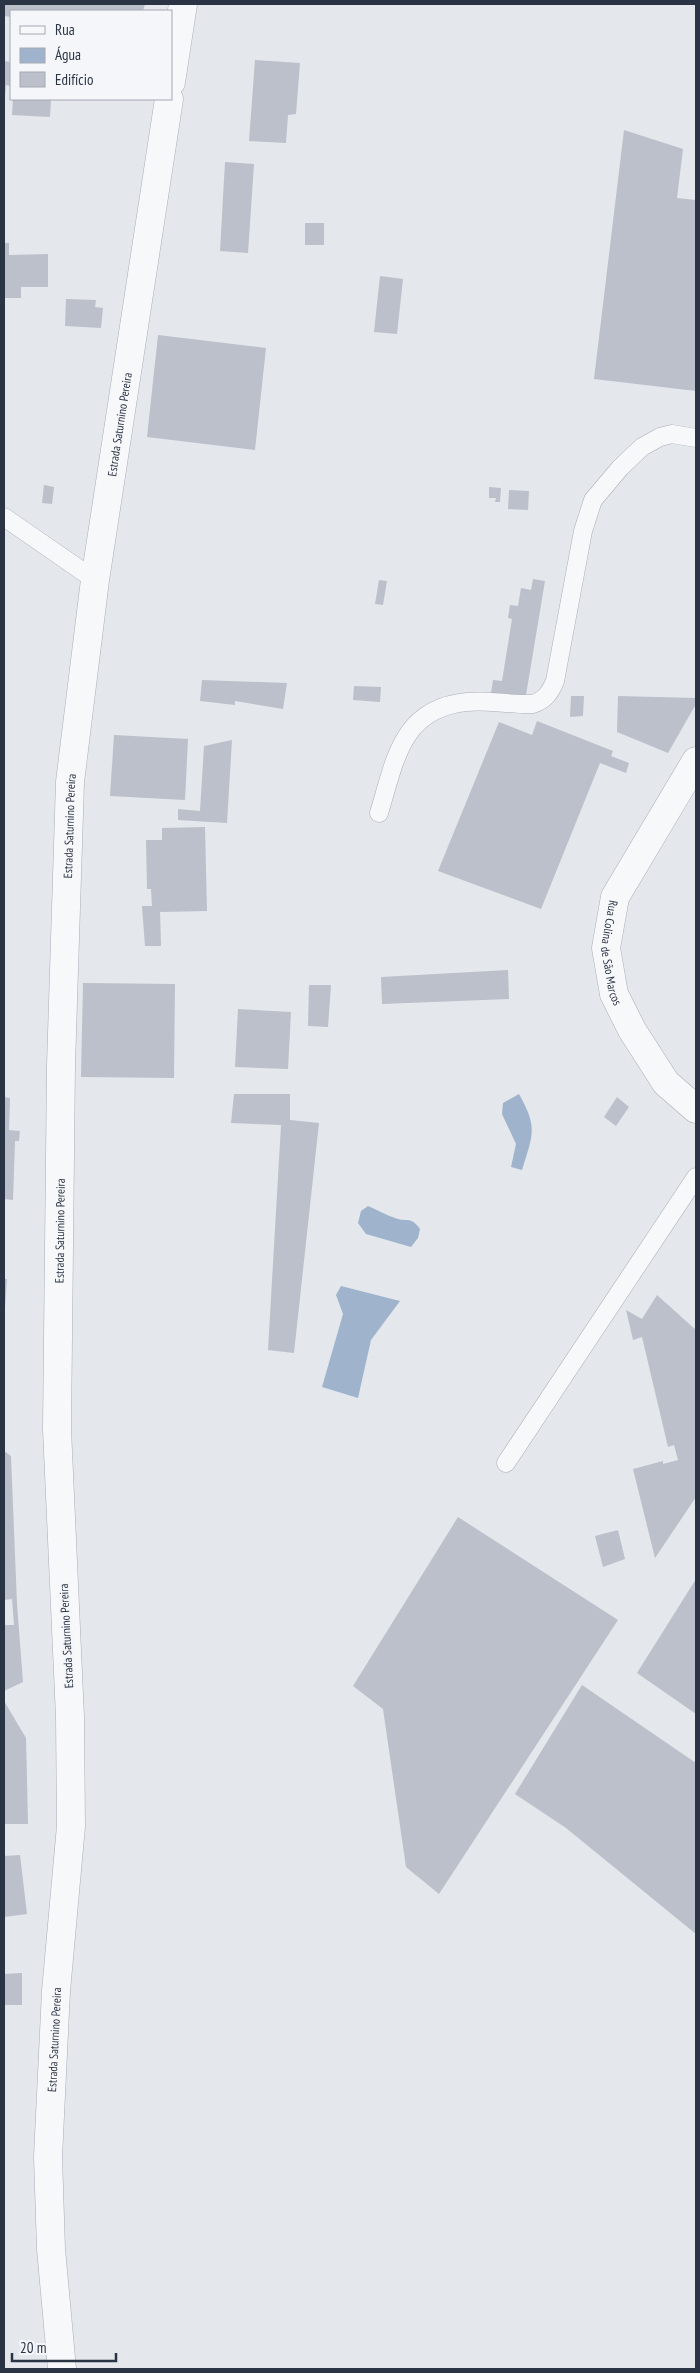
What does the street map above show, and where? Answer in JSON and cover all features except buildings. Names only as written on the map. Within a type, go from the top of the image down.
[{"type":"street","points":[[172,76],[183,4]]},
{"type":"street","name":"Estrada Saturnino Pereira","points":[[62,2369],[52,2249],[48,2157],[56,1991],[72,1826],[70,1718],[57,1430],[60,1065],[70,782],[95,580],[169,100]]},
{"type":"street","name":"Rua Colina de São Marcos","points":[[696,762],[615,897],[606,948],[614,994],[632,1030],[666,1083],[696,1108]]},
{"type":"lane","points":[[379,813],[399,748],[408,732],[426,715],[452,704],[468,701],[533,704],[542,701],[550,693],[555,681],[583,532],[593,500],[620,468],[642,447],[660,437],[672,434],[696,438]]},
{"type":"lane","points":[[4,516],[95,580]]},
{"type":"lane","points":[[506,1463],[696,1177]]},
{"type":"water","points":[[519,1094],[529,1115],[532,1131],[522,1170],[511,1167],[516,1144],[502,1114],[503,1103]]},
{"type":"water","points":[[368,1206],[395,1218],[414,1222],[420,1229],[418,1238],[411,1247],[366,1234],[358,1223],[361,1211]]},
{"type":"water","points":[[341,1286],[400,1301],[371,1340],[358,1398],[322,1387],[343,1314],[336,1295]]}]
